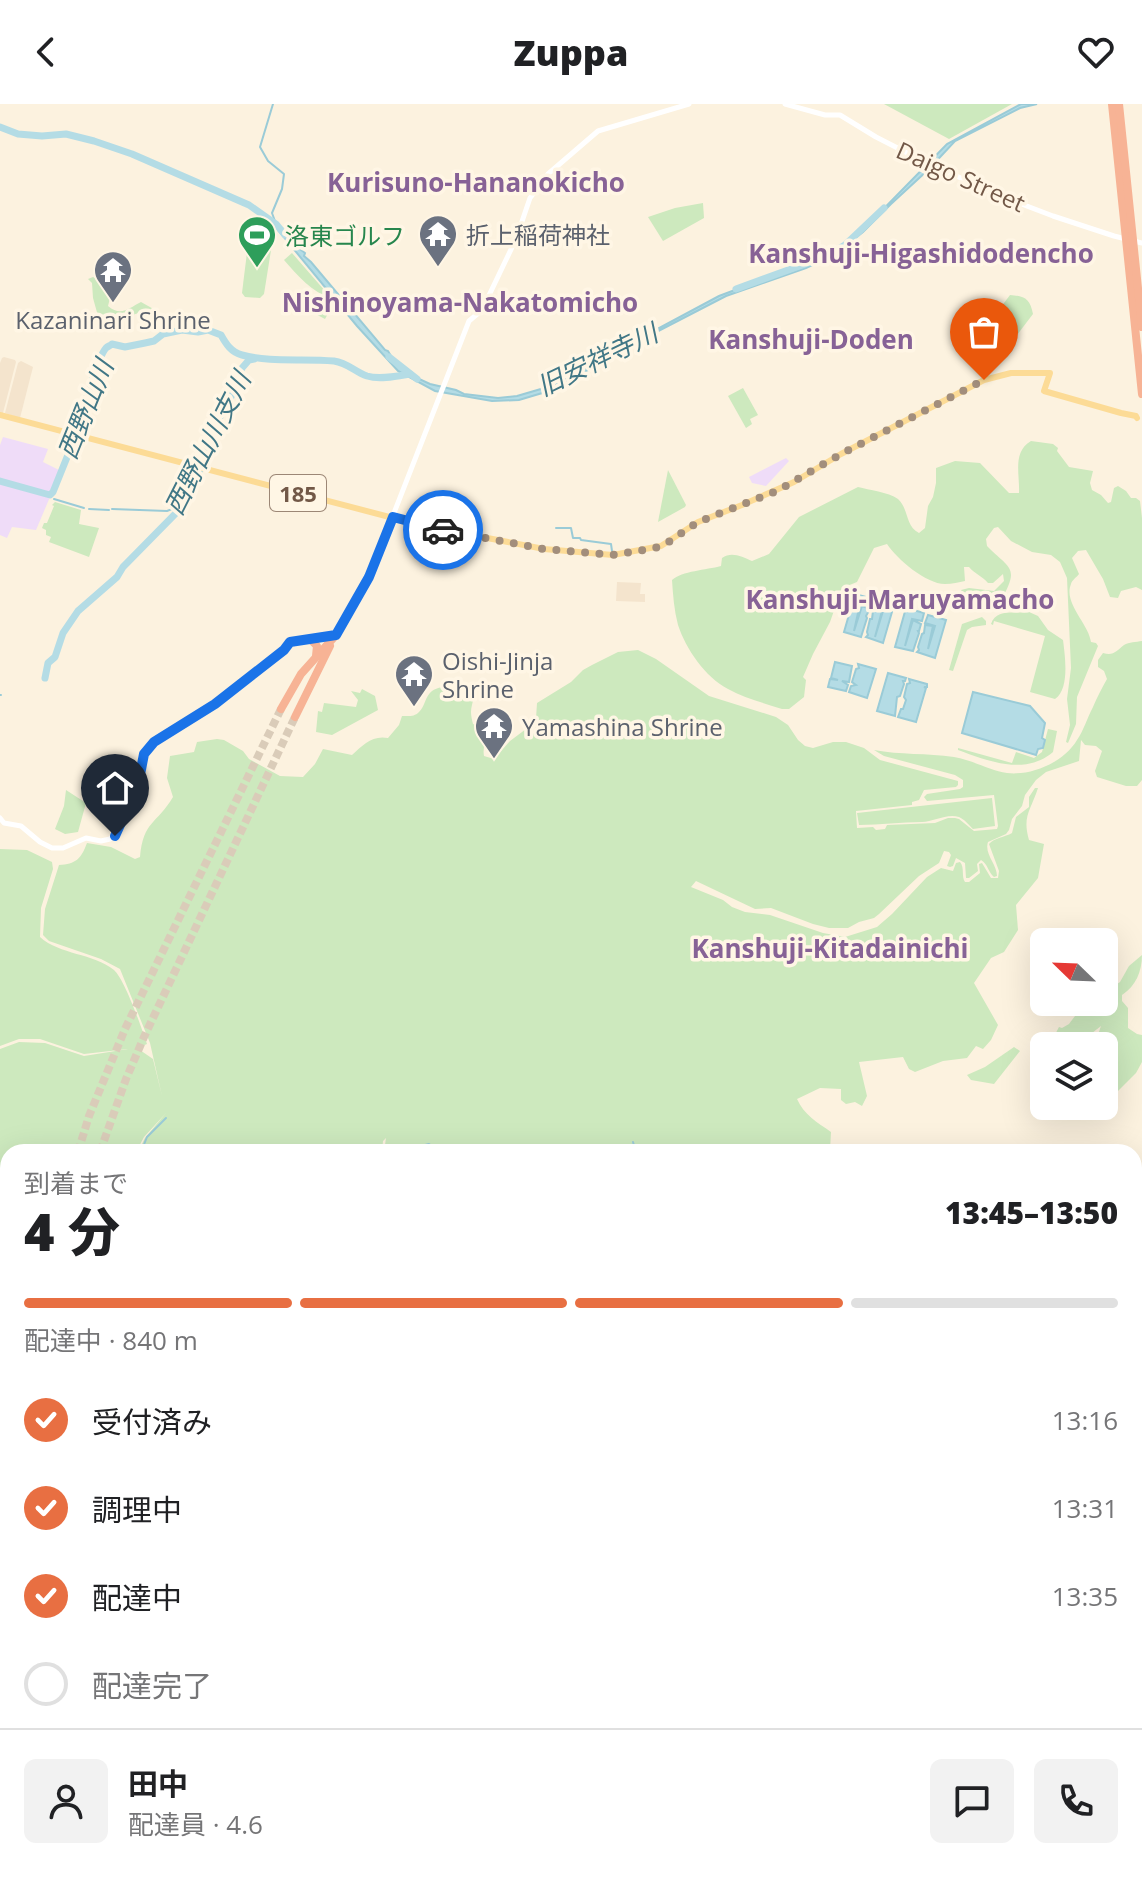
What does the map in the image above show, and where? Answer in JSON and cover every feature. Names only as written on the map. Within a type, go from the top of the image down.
[{"type":"highway","points":[[1112,104],[1118,130],[1129,236],[1134,245],[1142,327]]},
{"type":"highway","points":[[1118,130],[1119,104]]},
{"type":"highway","points":[[1134,245],[1142,394]]},
{"type":"highway","points":[[281,709],[295,684],[336,635]]},
{"type":"highway","points":[[295,717],[336,635]]},
{"type":"highway","points":[[310,639],[317,646],[316,657]]},
{"type":"main road","points":[[0,818],[4,823],[21,826],[52,848],[63,848],[86,838],[110,839],[118,830],[134,796],[144,754],[154,742],[215,704],[290,642],[336,635],[369,577],[469,321],[482,310],[516,239],[534,190],[598,131],[689,104]]},
{"type":"main road","name":"Daigo Street","points":[[785,104],[825,115],[840,115],[935,166],[1041,212],[1134,245]]},
{"type":"main road","name":"185","points":[[0,415],[457,533],[544,549],[613,555],[661,546],[698,522],[777,491],[963,390],[999,375],[1050,373],[1044,391],[1132,414],[1137,418]]},
{"type":"shaded area","points":[[4,357],[16,362],[3,413],[0,414],[0,363]]},
{"type":"shaded area","points":[[21,361],[33,367],[20,418],[5,413]]},
{"type":"shaded area","points":[[3,437],[48,449],[43,462],[61,471],[36,530],[12,527],[7,538],[0,535],[0,445]]},
{"type":"shaded area","points":[[786,458],[789,461],[766,486],[752,483],[749,477]]},
{"type":"shaded area","points":[[617,582],[641,583],[640,594],[645,594],[645,602],[616,601]]},
{"type":"green space","points":[[884,104],[1012,104],[949,139]]},
{"type":"green space","points":[[703,203],[704,218],[663,241],[648,217],[675,208]]},
{"type":"green space","name":"洛東ゴルフ","points":[[255,239],[272,244],[264,294],[260,298],[245,297],[242,293],[248,244]]},
{"type":"green space","points":[[292,253],[332,299],[312,288],[284,260]]},
{"type":"green space","points":[[99,257],[126,263],[119,282],[98,271]]},
{"type":"green space","points":[[93,277],[102,282],[110,281],[113,286],[108,306],[113,309],[125,310],[141,302],[157,311],[113,320],[98,316],[92,283],[88,279]]},
{"type":"green space","points":[[306,295],[320,296],[334,303],[325,319],[304,308]]},
{"type":"green space","points":[[1010,295],[1026,299],[1033,314],[1015,342],[991,344],[989,323]]},
{"type":"green space","points":[[743,388],[758,415],[750,419],[752,424],[746,428],[728,396]]},
{"type":"green space","points":[[1031,441],[1053,444],[1069,467],[1093,471],[1092,490],[1108,503],[1111,502],[1114,488],[1118,486],[1131,498],[1140,501],[1142,590],[1136,587],[1121,591],[1118,598],[1110,597],[1086,550],[1078,551],[1072,558],[1079,574],[1071,584],[1070,599],[1091,642],[1098,646],[1077,697],[1076,724],[1068,743],[1070,725],[1067,699],[1071,668],[1067,578],[1060,562],[1051,555],[1032,552],[1011,541],[998,527],[986,539],[987,546],[1007,565],[1011,575],[1000,602],[990,606],[963,594],[961,590],[994,591],[1004,581],[1003,574],[993,583],[988,583],[969,567],[964,567],[965,581],[937,583],[913,570],[887,544],[874,548],[857,582],[842,588],[830,622],[803,677],[806,680],[804,697],[789,709],[728,689],[704,670],[691,653],[678,625],[672,580],[676,577],[721,566],[722,558],[730,555],[752,561],[769,554],[799,517],[858,487],[898,499],[911,526],[919,533],[925,528],[936,483],[936,468],[955,461],[980,463],[1009,493],[1019,493],[1019,458],[1021,451]]},
{"type":"green space","points":[[668,470],[686,505],[658,522]]},
{"type":"green space","points":[[55,502],[81,510],[79,524],[99,528],[89,557],[49,542],[51,537],[42,528]]},
{"type":"green space","points":[[1029,612],[1038,616],[1048,630],[1063,640],[1065,680],[1055,699],[1030,692],[1045,636],[994,621],[991,624],[993,619],[1002,614]]},
{"type":"green space","points":[[982,617],[986,625],[967,630],[953,671],[949,670],[962,624]]},
{"type":"green space","points":[[1142,641],[1142,780],[1137,786],[1126,786],[1097,777],[1095,771],[1102,751],[1096,746],[1085,745],[1081,740],[1079,761],[1046,772],[1036,780],[1006,834],[988,842],[997,876],[990,873],[981,860],[977,864],[978,871],[966,878],[965,863],[956,858],[953,866],[947,866],[951,855],[944,851],[939,863],[919,876],[879,914],[848,928],[813,924],[771,908],[755,909],[696,881],[691,887],[745,912],[770,915],[845,937],[877,927],[927,877],[941,868],[953,871],[956,863],[960,862],[964,880],[969,882],[980,873],[979,864],[982,863],[991,878],[998,878],[999,871],[989,844],[1012,833],[1016,817],[1029,807],[1029,797],[1038,788],[1026,825],[1029,840],[1044,844],[1038,878],[1016,905],[1018,930],[1004,952],[991,958],[974,983],[998,1025],[991,1040],[983,1049],[976,1046],[967,1058],[943,1061],[915,1072],[909,1069],[903,1057],[859,1062],[867,1096],[862,1106],[855,1102],[846,1104],[841,1100],[841,1089],[820,1088],[797,1099],[807,1114],[831,1132],[830,1144],[385,1144],[386,1138],[383,1144],[142,1144],[166,1113],[144,1137],[140,1144],[0,1144],[0,1049],[19,1042],[45,1043],[84,1056],[128,1049],[84,1054],[40,1039],[19,1039],[0,1046],[0,849],[27,850],[52,862],[53,869],[41,908],[40,937],[57,947],[106,964],[118,975],[147,1044],[137,1048],[153,1059],[162,1096],[150,1043],[120,969],[49,941],[43,935],[45,909],[59,865],[77,860],[87,843],[111,847],[135,859],[140,857],[144,836],[173,797],[167,778],[170,756],[194,752],[197,742],[224,740],[243,751],[249,759],[280,776],[303,777],[323,749],[352,755],[372,739],[388,738],[402,716],[419,712],[432,691],[460,686],[472,693],[473,724],[486,729],[484,756],[494,759],[526,729],[535,734],[537,703],[592,665],[618,652],[638,650],[709,696],[776,717],[788,725],[805,746],[813,748],[846,742],[864,748],[880,760],[958,781],[956,787],[924,790],[912,805],[856,811],[857,828],[873,827],[876,830],[885,829],[887,825],[935,823],[955,818],[974,831],[997,829],[994,795],[927,801],[924,797],[927,794],[960,789],[963,780],[955,775],[884,756],[874,750],[954,757],[1007,773],[1037,770],[1056,761],[1071,748],[1107,679],[1098,667],[1098,660],[1103,653],[1112,653],[1126,644]]},
{"type":"green space","points":[[362,689],[375,696],[378,710],[332,735],[316,732],[318,711],[322,712],[324,703],[356,707],[358,700],[351,691],[360,693]]},
{"type":"green space","points":[[1048,729],[1057,731],[1053,752],[1031,763],[1006,764],[958,750],[1012,763],[1016,752],[1034,758],[1042,752]]},
{"type":"green space","points":[[66,790],[86,803],[78,832],[65,834],[55,829],[64,806]]},
{"type":"green space","points":[[992,798],[995,826],[973,829],[963,819],[954,816],[926,822],[859,825],[857,813]]},
{"type":"green space","points":[[1142,955],[1137,978],[1122,995],[1122,1001],[1128,1008],[1128,1028],[1142,1035],[1142,1062],[1118,1091],[1118,1032],[1099,1032],[1101,1026],[1093,1032],[1056,1032],[1075,1016],[1118,1016],[1118,983],[1129,966]]},
{"type":"green space","points":[[1014,1047],[1020,1051],[994,1084],[971,1080],[967,1075],[985,1067]]},
{"type":"water","points":[[1021,104],[1037,104],[1020,108],[955,141],[863,232],[834,255],[726,296],[549,391],[519,400],[492,401],[435,391],[398,371],[278,230],[284,228],[305,253],[304,256],[406,373],[464,394],[498,398],[517,396],[551,386],[719,296],[831,254],[857,236],[947,144]]},
{"type":"water","points":[[855,594],[873,599],[870,606],[860,604],[854,631],[862,606],[870,609],[861,637],[844,632]]},
{"type":"water","points":[[876,600],[894,605],[883,643],[866,637],[873,611],[882,611],[875,637],[883,611],[874,608]]},
{"type":"water","points":[[906,608],[924,613],[922,621],[912,619],[905,646],[913,620],[921,624],[913,651],[895,647]]},
{"type":"water","points":[[928,615],[946,620],[935,658],[917,652],[925,625],[933,626],[928,649],[935,626],[925,623]]},
{"type":"water","points":[[835,662],[852,666],[849,682],[842,681],[848,685],[846,691],[828,687],[830,679],[838,680],[831,678]]},
{"type":"water","points":[[858,664],[876,669],[867,698],[849,692],[851,686],[856,685],[852,682]]},
{"type":"water","points":[[888,673],[906,678],[897,697],[895,716],[877,711]]},
{"type":"water","points":[[909,679],[927,684],[916,722],[898,717],[906,700],[904,697]]},
{"type":"water","points":[[973,692],[1030,706],[1045,723],[1043,748],[1038,749],[1036,755],[962,733]]},
{"type":"waterway","points":[[273,104],[260,147],[268,161],[284,174],[282,189],[272,213],[276,224]]},
{"type":"waterway","name":"旧安祥寺川","points":[[0,127],[18,134],[66,134],[132,154],[249,205],[276,224],[285,235]]},
{"type":"waterway","name":"旧安祥寺川","points":[[736,289],[827,256],[845,245],[884,208]]},
{"type":"waterway","name":"西野山川","points":[[0,481],[50,495],[53,492],[82,420],[99,361],[112,344],[125,347],[154,341],[163,334],[182,330],[208,330],[221,335],[235,352],[242,355],[276,360],[334,361],[372,377],[410,374]]},
{"type":"waterway","name":"旧安祥寺川","points":[[389,357],[417,379]]},
{"type":"waterway","name":"西野山川支川","points":[[45,678],[48,663],[55,657],[63,633],[78,611],[117,577],[179,510],[202,466],[242,368],[254,359]]},
{"type":"waterway","points":[[54,499],[84,508]]},
{"type":"waterway","points":[[112,509],[167,511],[182,505]]},
{"type":"waterway","points":[[89,509],[109,510]]},
{"type":"waterway","points":[[556,528],[571,528],[573,538],[611,544],[612,551]]},
{"type":"waterway","points":[[144,1144],[166,1118]]},
{"type":"tunnel","points":[[80,1144],[125,1029],[281,709]]},
{"type":"tunnel","points":[[103,1144],[144,1037],[295,717]]},
{"type":"way so far","points":[[443,530],[544,549],[613,555],[655,548],[698,522],[777,491],[984,380]]},
{"type":"place","name":"折上稲荷神社","points":[[438,268]]},
{"type":"place","name":"洛東ゴルフ","points":[[257,269]]},
{"type":"place","name":"Kazaninari Shrine","points":[[113,304]]},
{"type":"place","name":"Oishi-Jinja Shrine","points":[[414,708]]},
{"type":"place","name":"Yamashina Shrine","points":[[494,760]]},
{"type":"district","name":"Kurisuno-Hananokicho","points":[[476,182]]},
{"type":"district","name":"Kanshuji-Higashidodencho","points":[[921,253]]},
{"type":"district","name":"Nishinoyama-Nakatomicho","points":[[460,302]]},
{"type":"district","name":"Kanshuji-Doden","points":[[811,339]]},
{"type":"district","name":"Kanshuji-Maruyamacho","points":[[900,599]]},
{"type":"district","name":"Kanshuji-Kitadainichi","points":[[830,948]]},
{"type":"route","points":[[115,836],[138,785],[147,748],[161,736],[215,704],[290,642],[336,635],[369,577],[393,517],[443,530]]}]
